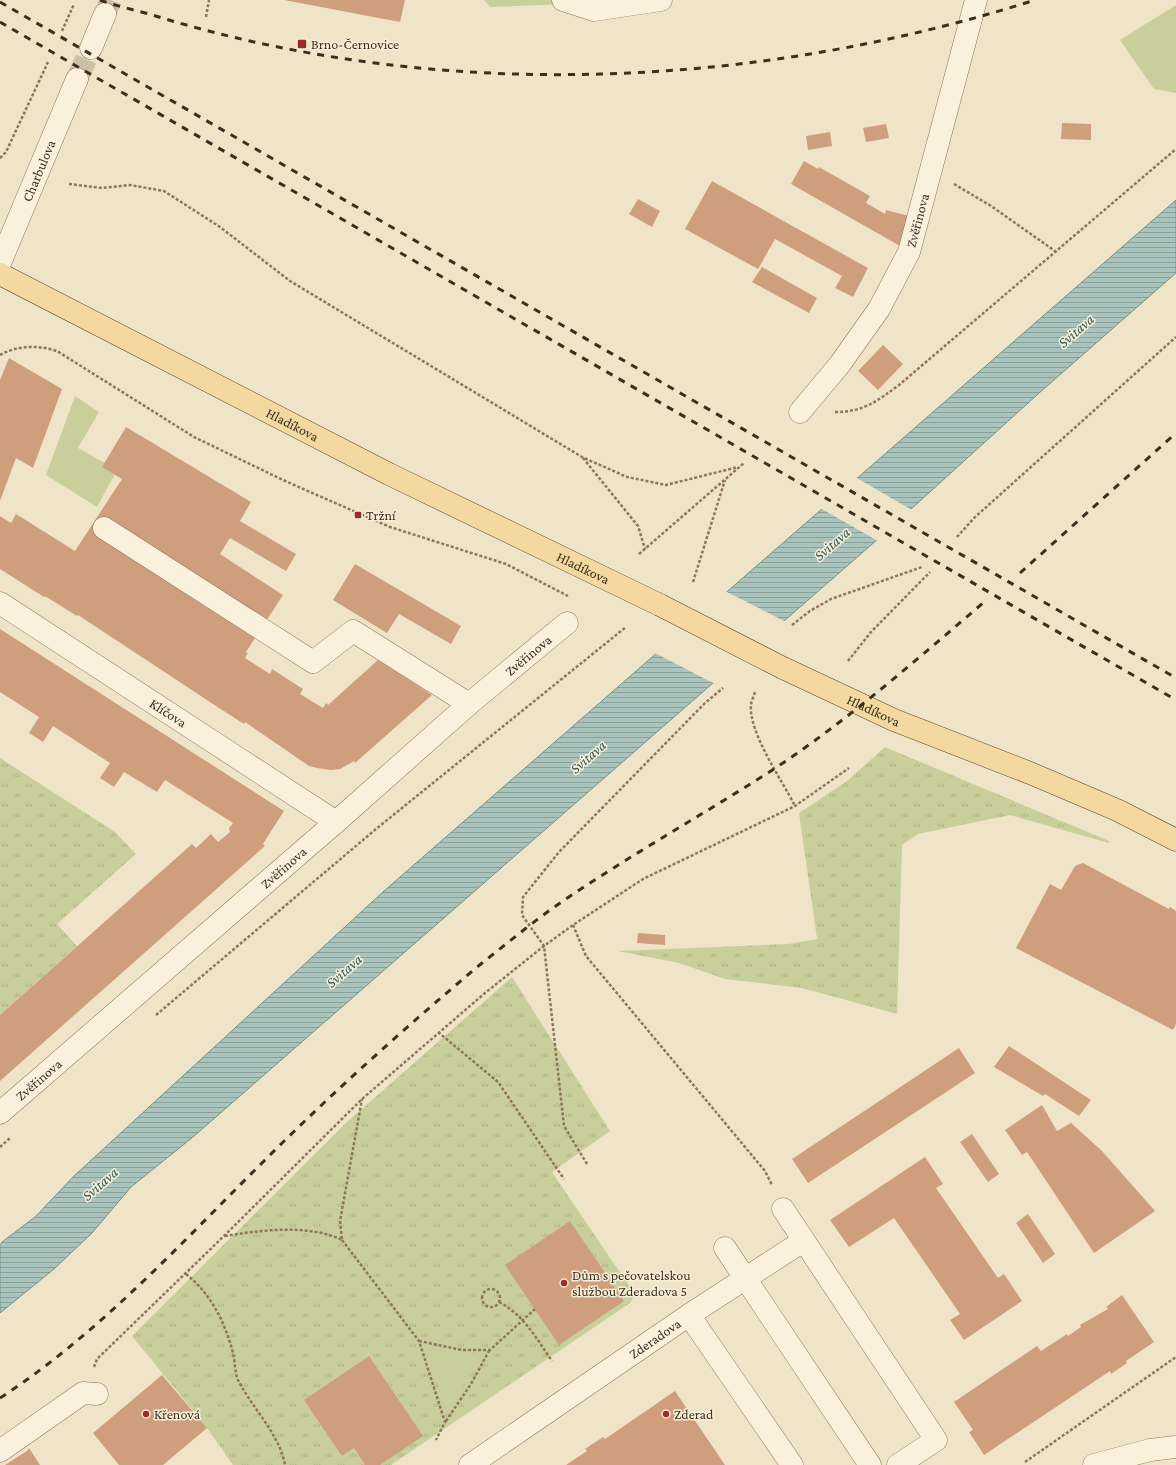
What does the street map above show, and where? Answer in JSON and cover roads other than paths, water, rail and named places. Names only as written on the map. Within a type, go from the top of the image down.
[{"type":"main road","name":"Hladíkova","points":[[0,274],[382,471],[660,605],[783,668],[894,720],[1030,773],[1109,807],[1176,840]]},
{"type":"street","points":[[562,0],[594,10],[661,0]]},
{"type":"street","name":"Zvěřinova","points":[[800,412],[840,364],[879,309],[909,252],[976,0]]},
{"type":"street","points":[[91,48],[105,14]]},
{"type":"street","name":"Charbulova","points":[[0,262],[77,78]]},
{"type":"street","points":[[104,528],[313,662],[353,631],[469,704]]},
{"type":"street","name":"Klíčova","points":[[0,603],[336,822]]},
{"type":"street","name":"Zvěřinova","points":[[0,1113],[336,822],[469,704],[567,623]]},
{"type":"street","points":[[783,1209],[936,1440],[898,1465]]},
{"type":"street","points":[[689,1315],[804,1241]]},
{"type":"street","points":[[725,1248],[870,1465]]},
{"type":"street","name":"Zderadova","points":[[470,1465],[689,1315],[792,1465]]},
{"type":"street","points":[[0,1451],[90,1393]]},
{"type":"street","points":[[1094,1465],[1150,1450],[1176,1447]]},
{"type":"water","name":"Svitava","points":[[1176,200],[1176,273],[1038,394],[878,539],[193,1137],[131,1187],[92,1233],[54,1269],[0,1313],[0,1245],[2,1242],[35,1217],[74,1176],[384,891]]},
{"type":"tunnel","points":[[105,14],[111,0]]},
{"type":"tunnel","points":[[77,79],[91,48]]},
{"type":"railway","points":[[100,0],[266,45],[376,63],[487,73],[598,74],[710,67],[820,52],[929,30],[1035,0]]},
{"type":"railway","points":[[0,2],[1176,678]]},
{"type":"railway","points":[[0,22],[1176,700]]},
{"type":"railway","points":[[1020,573],[1176,433]]},
{"type":"railway","points":[[0,1398],[37,1373],[106,1316],[171,1255],[317,1109],[482,963],[532,923],[563,901],[615,867],[748,786],[828,731],[932,647],[983,603]]},
{"type":"place","name":"Brno-Černovice","points":[[302,44]]},
{"type":"place","name":"Tržní","points":[[358,515]]},
{"type":"place","name":"Dům s pečovatelskou službou Zderadova 5","points":[[564,1283]]},
{"type":"place","name":"Křenová","points":[[146,1414]]},
{"type":"place","name":"Zderad","points":[[666,1414]]}]
